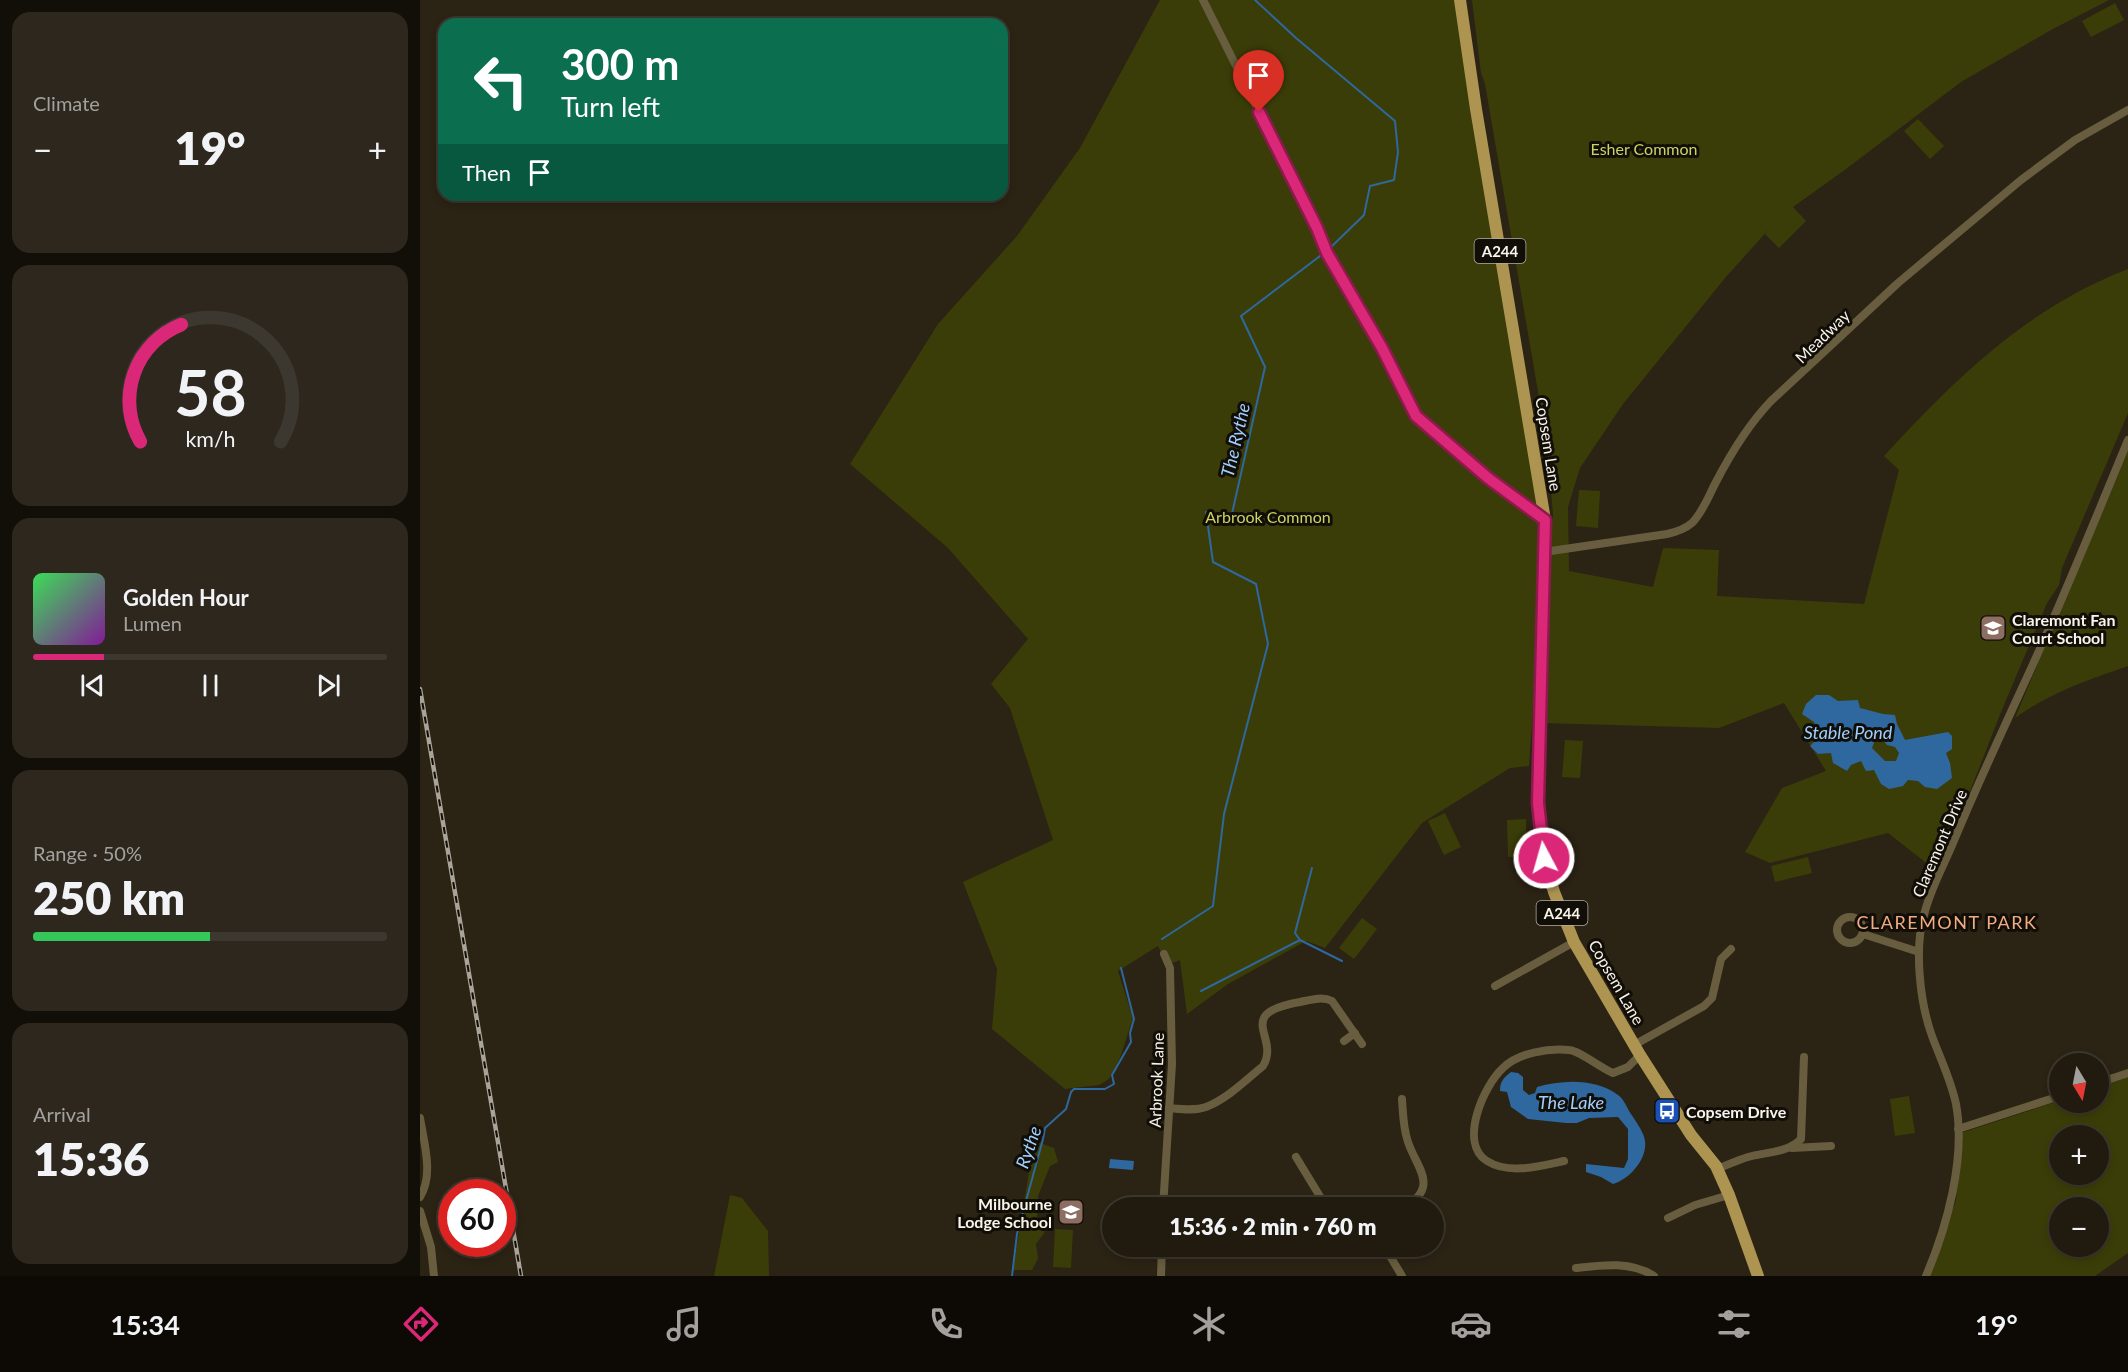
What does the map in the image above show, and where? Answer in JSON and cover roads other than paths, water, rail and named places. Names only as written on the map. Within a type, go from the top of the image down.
[{"type":"main road","name":"Copsem Lane","points":[[1460,0],[1545,520],[1539,807],[1544,858],[1554,892],[1574,942],[1637,1050],[1691,1135],[1717,1169],[1730,1195],[1758,1276]]},
{"type":"street","points":[[1203,0],[1287,166],[1326,250],[1382,348],[1416,416],[1488,478],[1545,520]]},
{"type":"street","name":"Meadway","points":[[1544,552],[1667,534],[1677,532],[1692,523],[1705,504],[1739,441],[1759,413],[1771,401],[1898,283],[2020,180],[2075,140],[2128,110]]},
{"type":"street","name":"Claremont Drive","points":[[1926,1276],[1941,1238],[1952,1198],[1958,1129],[1956,1102],[1931,1035],[1924,1006],[1919,952],[1924,914],[2128,440]]},
{"type":"street","points":[[1863,934],[1919,952]]},
{"type":"street","points":[[1495,986],[1574,942]]},
{"type":"street","points":[[1564,1161],[1516,1168],[1486,1161],[1476,1149],[1474,1134],[1476,1114],[1487,1087],[1504,1067],[1522,1056],[1571,1050],[1613,1073],[1628,1067],[1637,1050],[1704,1006],[1712,998],[1721,959],[1731,949]]},
{"type":"street","name":"Arbrook Lane","points":[[1164,954],[1170,968],[1172,993],[1172,1064],[1164,1197]]},
{"type":"street","points":[[1169,1108],[1207,1107],[1221,1099],[1263,1066],[1267,1060],[1267,1053],[1262,1025],[1266,1015],[1277,1007],[1327,999],[1332,1001],[1362,1044]]},
{"type":"street","points":[[1344,1041],[1355,1033]]},
{"type":"street","points":[[1788,1148],[1797,1144],[1801,1139],[1804,1057]]},
{"type":"street","points":[[2109,1079],[2128,1073]]},
{"type":"street","points":[[1402,1099],[1407,1140],[1423,1174],[1422,1192],[1418,1197]]},
{"type":"street","points":[[1958,1129],[2049,1100]]},
{"type":"street","points":[[420,1118],[427,1168],[426,1184],[420,1197]]},
{"type":"street","points":[[1717,1169],[1749,1157],[1788,1148],[1830,1146]]},
{"type":"street","points":[[1296,1157],[1320,1197]]},
{"type":"street","points":[[1668,1218],[1695,1205],[1730,1195]]},
{"type":"street","points":[[420,1211],[431,1247],[434,1276]]},
{"type":"street","points":[[1161,1276],[1162,1257]]},
{"type":"street","points":[[1391,1257],[1402,1276]]},
{"type":"street","points":[[1576,1268],[1615,1264],[1641,1270],[1654,1276]]},
{"type":"water","name":"Stable Pond","points":[[1816,695],[1829,695],[1838,701],[1858,700],[1860,708],[1895,715],[1905,740],[1948,732],[1952,736],[1952,749],[1946,753],[1952,778],[1937,789],[1925,787],[1918,781],[1908,780],[1903,786],[1889,789],[1881,784],[1874,770],[1866,771],[1861,761],[1851,765],[1847,771],[1833,763],[1831,753],[1818,754],[1810,746],[1821,735],[1814,722],[1802,714],[1806,704]],"holes":[[[1875,740],[1883,740],[1887,745],[1895,747],[1899,753],[1896,761],[1885,761],[1872,748]]]},
{"type":"water","name":"The Lake","points":[[1511,1072],[1523,1077],[1523,1090],[1529,1095],[1535,1093],[1537,1087],[1578,1082],[1609,1089],[1618,1095],[1639,1126],[1645,1142],[1642,1157],[1633,1171],[1613,1184],[1586,1172],[1586,1164],[1624,1168],[1628,1159],[1628,1129],[1618,1117],[1589,1118],[1577,1123],[1528,1119],[1511,1107],[1507,1092],[1500,1091],[1502,1080]]},
{"type":"water","points":[[1110,1159],[1134,1161],[1133,1170],[1109,1168]]},
{"type":"waterway","name":"The Rythe","points":[[1255,0],[1296,38],[1395,121],[1398,152],[1394,180],[1370,186],[1364,215],[1329,249]]},
{"type":"waterway","name":"The Rythe","points":[[1162,939],[1213,906],[1224,814],[1268,644],[1256,584],[1213,562],[1206,512],[1231,518],[1265,367],[1241,316],[1324,253]]},
{"type":"waterway","points":[[1312,868],[1295,933],[1300,940],[1342,961]]},
{"type":"waterway","points":[[1201,991],[1300,940]]},
{"type":"waterway","name":"Rythe","points":[[1012,1276],[1017,1234],[1045,1128],[1066,1109],[1074,1089],[1105,1089],[1114,1084],[1112,1075],[1131,1042],[1130,1033],[1134,1019],[1121,968]]},
{"type":"railway","points":[[420,689],[521,1276]]},
{"type":"place","name":"Claremont Fan Court School","points":[[1993,628]]},
{"type":"place","name":"Copsem Drive","points":[[1667,1111]]},
{"type":"place","name":"Milbourne Lodge School","points":[[1071,1212]]},
{"type":"district","name":"CLAREMONT PARK","points":[[1947,922]]},
{"type":"park label","name":"Esher Common","points":[[1644,148]]},
{"type":"park label","name":"Arbrook Common","points":[[1268,516]]}]
